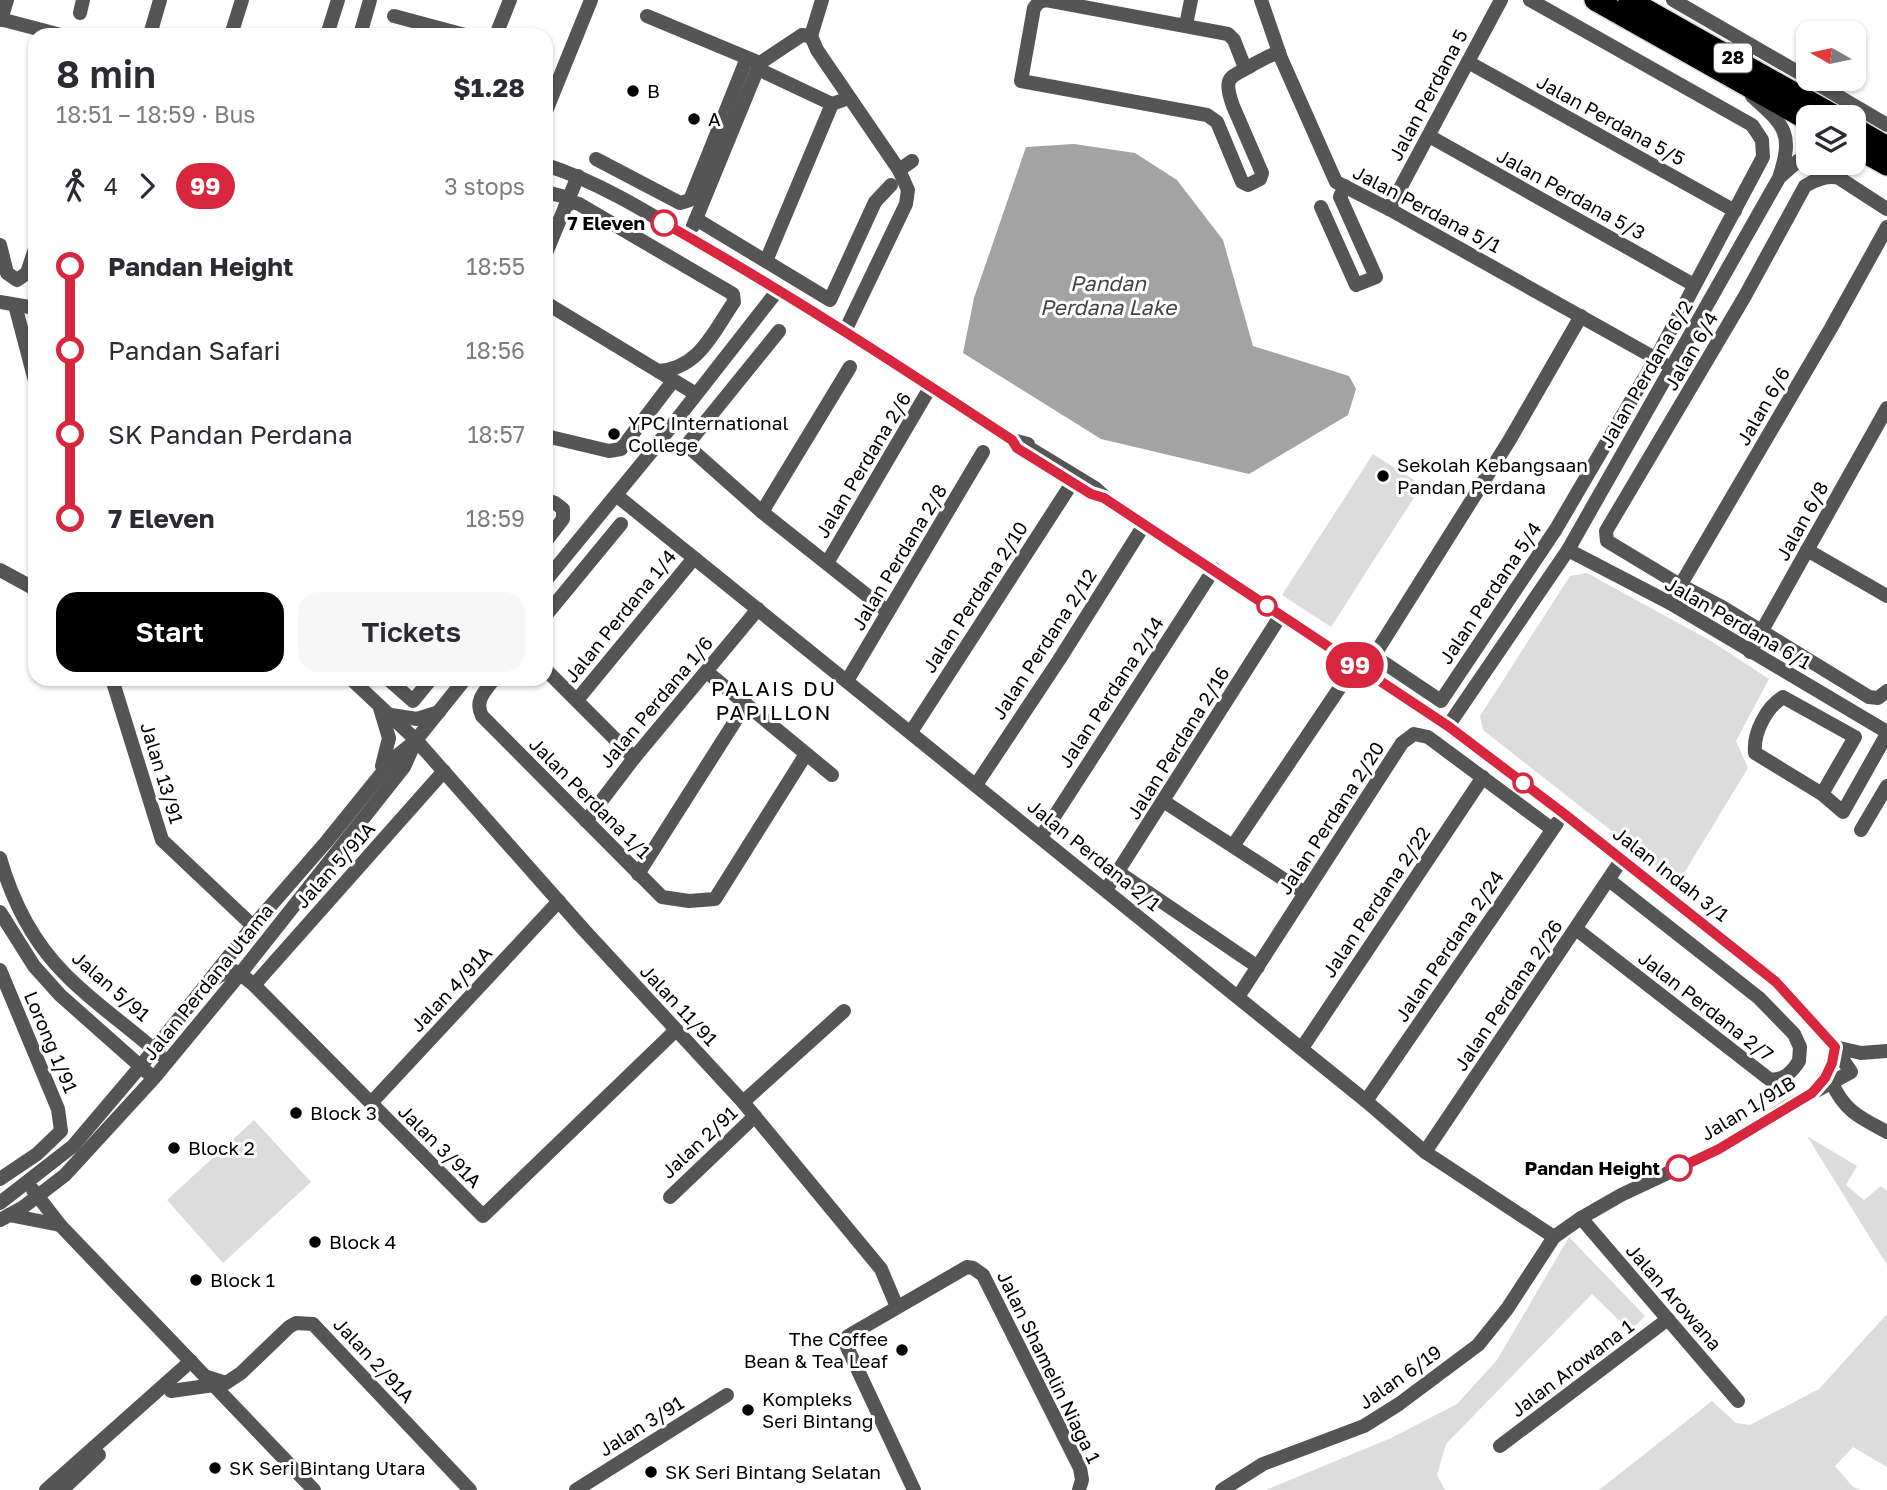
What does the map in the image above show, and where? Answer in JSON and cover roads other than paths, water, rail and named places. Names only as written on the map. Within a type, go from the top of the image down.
[{"type":"highway","name":"28","points":[[1595,0],[1796,113]]},
{"type":"highway","name":"28","points":[[1629,0],[1796,79]]},
{"type":"highway","name":"28","points":[[1812,91],[1825,105]]},
{"type":"highway","points":[[1866,135],[1887,147]]},
{"type":"highway","points":[[1866,154],[1887,165]]},
{"type":"street","points":[[7,0],[0,20],[33,28]]},
{"type":"street","points":[[152,28],[160,0]]},
{"type":"street","points":[[233,28],[242,0]]},
{"type":"street","points":[[329,28],[338,0]]},
{"type":"street","points":[[362,28],[370,0]]},
{"type":"street","points":[[499,28],[510,0]]},
{"type":"street","points":[[553,94],[591,0]]},
{"type":"street","points":[[822,0],[811,36],[817,50],[899,170],[908,190],[906,204],[845,331]]},
{"type":"street","points":[[1251,66],[1228,34],[1074,2],[1046,0],[1039,2],[1034,8],[1021,81],[1207,115],[1217,122],[1242,182],[1248,185],[1260,179],[1262,173],[1229,95],[1230,78],[1251,66],[1262,65],[1280,55]]},
{"type":"street","points":[[1186,25],[1191,0]]},
{"type":"street","name":"Jalan Perdana 5/1","points":[[1261,0],[1280,55],[1336,182],[1389,208],[1672,368]]},
{"type":"street","name":"Jalan Perdana 5","points":[[1389,208],[1501,0]]},
{"type":"street","name":"Jalan Perdana 5/4","points":[[1374,656],[1441,701],[1556,529],[1656,358],[1763,157],[1762,140],[1752,125],[1530,0]]},
{"type":"street","points":[[1673,0],[1772,55],[1796,76]]},
{"type":"street","points":[[394,16],[439,28]]},
{"type":"street","points":[[647,16],[755,63],[832,104],[849,98]]},
{"type":"street","points":[[596,159],[680,203],[685,203],[690,200],[755,63],[802,35],[811,36]]},
{"type":"street","name":"Jalan Perdana 5/5","points":[[1468,62],[1735,211]]},
{"type":"street","points":[[689,237],[755,63]]},
{"type":"street","name":"Jalan Perdana 6/2","points":[[1448,726],[1568,550],[1779,178],[1786,157],[1783,128],[1735,79]]},
{"type":"street","points":[[1821,91],[1887,125]]},
{"type":"street","points":[[766,261],[832,104]]},
{"type":"street","name":"Jalan Perdana 5/3","points":[[1429,136],[1695,285]]},
{"type":"street","points":[[899,170],[912,161]]},
{"type":"street","name":"Jalan Perdana 6/2","points":[[1779,178],[1796,162]]},
{"type":"street","points":[[553,167],[583,178],[778,290],[1017,441],[1037,446],[1090,478],[1099,493],[1091,494],[1072,483],[1017,448],[1017,441]]},
{"type":"street","name":"Jalan 6/4","points":[[1680,585],[1607,541],[1606,531],[1745,296],[1805,186],[1832,176],[1887,209]]},
{"type":"street","points":[[553,239],[583,178]]},
{"type":"street","points":[[696,219],[830,300],[875,202],[891,185]]},
{"type":"street","points":[[1321,207],[1356,285],[1376,277],[1340,197],[1350,189]]},
{"type":"street","points":[[553,195],[727,288],[733,294],[734,302],[694,359],[692,375],[696,394]]},
{"type":"street","name":"Jalan 6/6","points":[[1670,603],[1887,227]]},
{"type":"street","points":[[0,245],[7,273],[17,280],[28,270]]},
{"type":"street","points":[[553,568],[616,495],[778,290]]},
{"type":"street","points":[[0,302],[28,307]]},
{"type":"street","points":[[15,304],[28,354]]},
{"type":"street","points":[[553,307],[696,394]]},
{"type":"street","points":[[1233,846],[1360,668],[1374,656],[1509,441],[1581,316]]},
{"type":"street","points":[[779,331],[690,441],[692,450],[762,512],[888,612]]},
{"type":"street","points":[[658,371],[673,369],[694,359]]},
{"type":"street","points":[[762,512],[850,368]]},
{"type":"street","points":[[553,438],[609,451],[621,449],[673,381]]},
{"type":"street","name":"Jalan Perdana 2/6","points":[[827,563],[931,386]]},
{"type":"street","name":"Jalan 6/8","points":[[1750,652],[1887,408]]},
{"type":"street","name":"Jalan Perdana 2/8","points":[[847,681],[983,452]]},
{"type":"street","name":"Jalan Perdana 2/10","points":[[911,732],[1072,483]]},
{"type":"street","name":"Jalan Indah 3/1","points":[[1099,493],[1448,726],[1563,813],[1776,982],[1835,1047],[1851,1072]]},
{"type":"street","name":"Jalan Perdana 2/1","points":[[616,495],[1302,1048],[1424,1152],[1554,1237]]},
{"type":"street","points":[[553,502],[563,509],[563,519],[553,532]]},
{"type":"street","points":[[553,607],[621,524]]},
{"type":"street","name":"Jalan Perdana 2/12","points":[[976,785],[1144,525]]},
{"type":"street","points":[[1555,569],[1568,563],[1587,560],[1577,533]]},
{"type":"street","name":"Jalan Perdana 6/1","points":[[1568,550],[1670,603],[1887,733]]},
{"type":"street","points":[[1807,550],[1887,596]]},
{"type":"street","name":"Jalan Perdana 1/4","points":[[577,700],[694,558]]},
{"type":"street","name":"Jalan Perdana 2/14","points":[[1041,837],[1213,569]]},
{"type":"street","points":[[0,570],[28,585]]},
{"type":"street","points":[[1680,585],[1762,631],[1869,697],[1878,698],[1887,691]]},
{"type":"street","name":"Jalan Perdana 1/6","points":[[586,821],[634,758],[758,609]]},
{"type":"street","name":"Jalan Perdana 2/16","points":[[1107,890],[1281,615]]},
{"type":"street","points":[[706,672],[832,775]]},
{"type":"street","points":[[553,677],[634,758]]},
{"type":"street","name":"Jalan 13/91","points":[[114,686],[162,840],[253,926]]},
{"type":"street","points":[[358,686],[416,740]]},
{"type":"street","points":[[396,686],[413,701],[425,686]]},
{"type":"street","name":"Jalan Perdana Utama","points":[[3,1213],[28,1183],[73,1146],[378,777],[394,758],[416,740],[460,686]]},
{"type":"street","name":"Jalan Perdana 1/1","points":[[489,686],[479,701],[478,708],[491,725],[662,897],[689,901],[715,899],[806,754]]},
{"type":"street","points":[[1822,794],[1855,737],[1783,697],[1773,704],[1754,740],[1755,753],[1822,794],[1843,812],[1887,733]]},
{"type":"street","points":[[638,874],[746,704]]},
{"type":"street","points":[[384,710],[417,719],[439,712]]},
{"type":"street","points":[[378,777],[389,738],[384,710]]},
{"type":"street","name":"Jalan Perdana 2/20","points":[[1238,997],[1402,743],[1414,734],[1428,737],[1552,829]]},
{"type":"street","name":"Jalan Perdana Utama","points":[[3,1213],[38,1196],[65,1175],[154,1078],[404,766],[416,740]]},
{"type":"street","name":"Jalan 11/91","points":[[416,740],[675,1031],[755,1116],[881,1269],[897,1307]]},
{"type":"street","points":[[404,766],[418,764],[442,768]]},
{"type":"street","name":"Jalan 5/91A","points":[[254,985],[442,768]]},
{"type":"street","name":"Jalan Perdana 2/22","points":[[1302,1048],[1483,777]]},
{"type":"street","points":[[1861,830],[1887,786]]},
{"type":"street","points":[[1164,801],[1306,893]]},
{"type":"street","name":"Jalan Perdana 2/24","points":[[1366,1101],[1563,813]]},
{"type":"street","name":"Jalan 5/91","points":[[0,858],[4,888],[40,944],[64,974],[167,1062]]},
{"type":"street","name":"Jalan Perdana 2/26","points":[[1424,1152],[1622,859]]},
{"type":"street","name":"Jalan Perdana 2/1","points":[[1118,872],[1258,967]]},
{"type":"street","name":"Jalan Perdana 2/7","points":[[1576,929],[1769,1079],[1784,1077],[1799,1061],[1800,1047],[1794,1034],[1759,998],[1609,880]]},
{"type":"street","name":"Jalan 4/91A","points":[[371,1103],[559,901]]},
{"type":"street","name":"Jalan 5/91","points":[[0,912],[34,966],[60,995],[154,1078]]},
{"type":"street","name":"Lorong 1/91","points":[[0,970],[58,1109],[61,1131],[37,1154],[0,1179]]},
{"type":"street","points":[[207,984],[228,970],[240,974]]},
{"type":"street","name":"Jalan 3/91A","points":[[240,974],[483,1216],[675,1031]]},
{"type":"street","points":[[743,1102],[844,1011]]},
{"type":"street","points":[[137,1034],[147,1037],[167,1033]]},
{"type":"street","points":[[1812,1093],[1825,1078],[1835,1047],[1861,1053],[1887,1051]]},
{"type":"street","points":[[120,1091],[124,1073],[122,1052]]},
{"type":"street","name":"Jalan 1/91B","points":[[1554,1237],[1621,1195],[1719,1149],[1851,1072]]},
{"type":"street","points":[[1832,1083],[1839,1098],[1852,1113],[1887,1132]]},
{"type":"street","name":"Jalan 2/91","points":[[670,1197],[755,1116]]},
{"type":"street","points":[[28,1183],[60,1225],[314,1490]]},
{"type":"street","points":[[3,1213],[60,1225]]},
{"type":"street","name":"Jalan Arowana","points":[[1581,1218],[1738,1401]]},
{"type":"street","name":"Jalan 6/19","points":[[1222,1490],[1264,1464],[1364,1426],[1399,1404],[1478,1345],[1507,1309],[1554,1237]]},
{"type":"street","name":"Jalan Shamelin Niaga 1","points":[[897,1307],[967,1267],[983,1275],[1080,1468],[1082,1480],[1079,1490]]},
{"type":"street","points":[[897,1307],[848,1336],[847,1347],[914,1490]]},
{"type":"street","name":"Jalan Arowana 1","points":[[1500,1446],[1668,1320]]},
{"type":"street","name":"Jalan 2/91A","points":[[241,1373],[289,1326],[296,1323],[313,1324],[471,1490]]},
{"type":"street","points":[[168,1388],[176,1365],[198,1368],[226,1383],[241,1373]]},
{"type":"street","points":[[46,1490],[168,1388],[198,1368]]},
{"type":"street","points":[[62,1490],[168,1388],[198,1368]]},
{"type":"street","points":[[241,1373],[235,1393],[243,1415]]},
{"type":"street","name":"Jalan 3/91","points":[[576,1490],[727,1395]]},
{"type":"water","name":"Pandan Perdana Lake","points":[[1074,144],[1135,153],[1177,180],[1223,240],[1253,346],[1349,376],[1356,389],[1348,415],[1249,474],[1101,439],[963,353],[974,298],[1026,147]]},
{"type":"place","name":"B","points":[[633,91]]},
{"type":"place","name":"A","points":[[694,119]]},
{"type":"place","name":"7 Eleven","points":[[664,223]]},
{"type":"place","name":"YPC International College","points":[[614,434]]},
{"type":"place","name":"Sekolah Kebangsaan Pandan Perdana","points":[[1383,476]]},
{"type":"place","name":"Block 3","points":[[296,1113]]},
{"type":"place","name":"Block 2","points":[[174,1148]]},
{"type":"place","name":"Pandan Height","points":[[1679,1168]]},
{"type":"place","name":"Block 4","points":[[315,1242]]},
{"type":"place","name":"Block 1","points":[[196,1280]]},
{"type":"place","name":"The Coffee Bean & Tea Leaf","points":[[902,1350]]},
{"type":"place","name":"Kompleks Seri Bintang","points":[[748,1410]]},
{"type":"place","name":"SK Seri Bintang Utara","points":[[215,1468]]},
{"type":"place","name":"SK Seri Bintang Selatan","points":[[651,1472]]},
{"type":"district","name":"PALAIS DU PAPILLON","points":[[774,701]]}]
